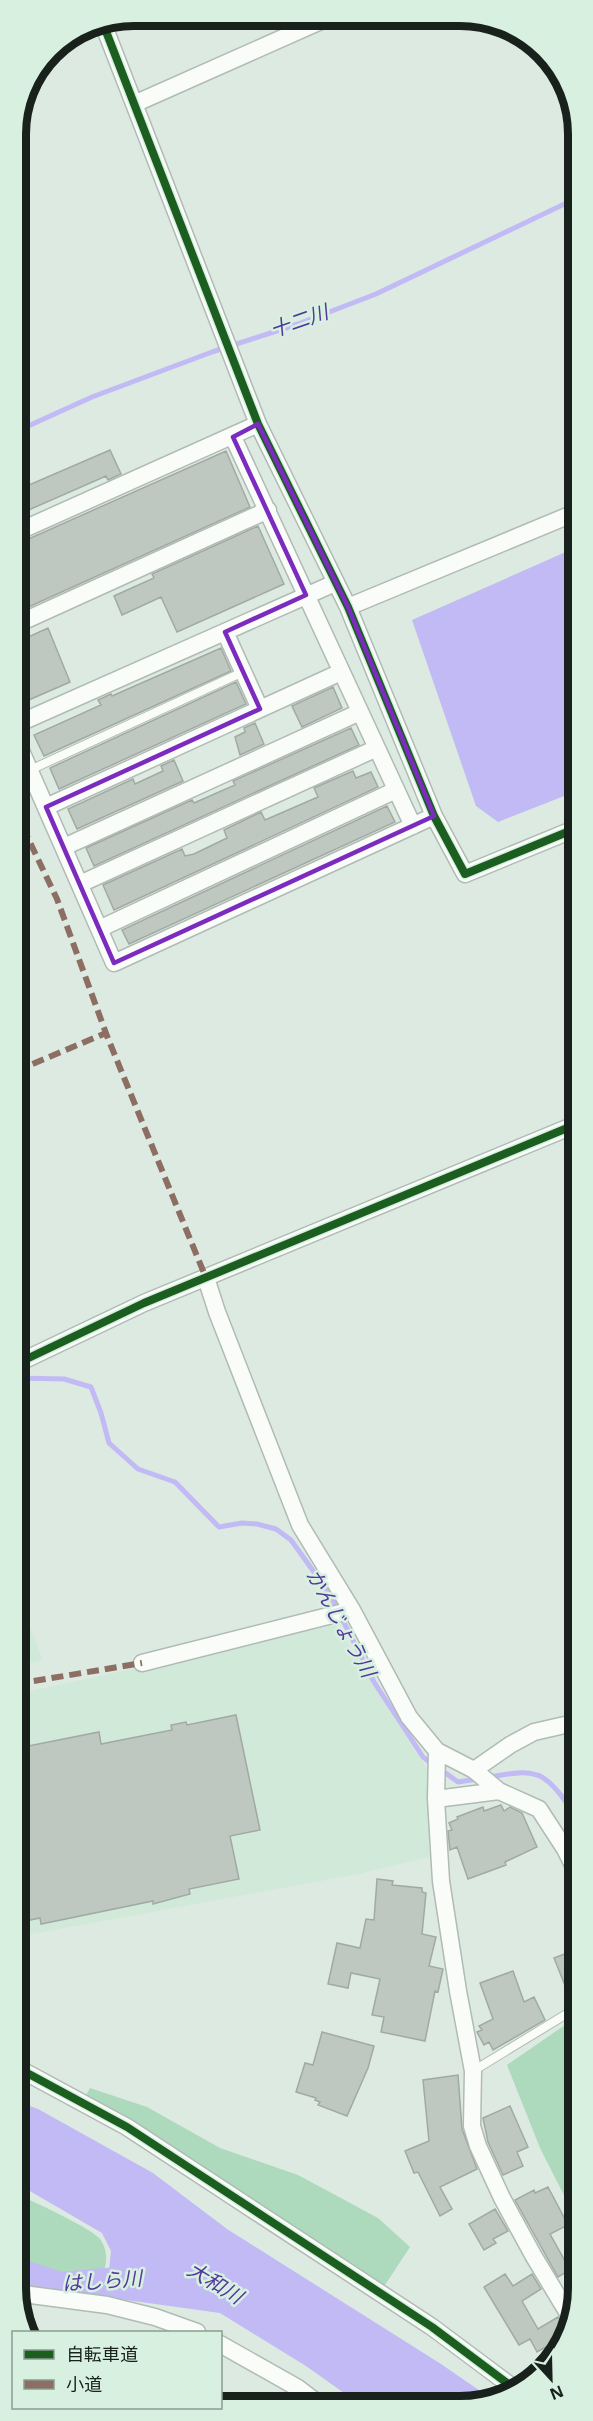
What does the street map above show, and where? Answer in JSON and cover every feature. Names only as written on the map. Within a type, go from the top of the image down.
[{"type":"street","points":[[134,104],[310,26]]},
{"type":"street","points":[[105,29],[258,424],[348,606],[434,816],[465,874],[568,832]]},
{"type":"street","points":[[26,528],[234,437],[258,424]]},
{"type":"street","points":[[234,437],[413,826]]},
{"type":"street","points":[[26,620],[268,510]]},
{"type":"street","points":[[348,606],[568,516]]},
{"type":"street","points":[[26,720],[335,583]]},
{"type":"street","points":[[225,632],[260,709]]},
{"type":"street","points":[[46,807],[341,672]]},
{"type":"street","points":[[64,847],[360,712]]},
{"type":"street","points":[[80,884],[376,748]]},
{"type":"street","points":[[26,761],[114,963],[434,816]]},
{"type":"street","points":[[99,929],[396,790]]},
{"type":"street","points":[[26,1359],[144,1303],[568,1128]]},
{"type":"street","points":[[206,1278],[216,1311],[300,1525],[352,1610],[409,1717],[437,1751],[474,1770],[499,1791],[539,1809],[567,1853]]},
{"type":"street","points":[[142,1663],[352,1610]]},
{"type":"street","points":[[474,1770],[510,1744],[534,1732],[567,1724]]},
{"type":"street","points":[[437,1751],[436,1800],[441,1881],[473,2071],[472,2126],[478,2146],[528,2246],[565,2308]]},
{"type":"street","points":[[436,1800],[499,1791]]},
{"type":"street","points":[[26,2072],[127,2127],[432,2327],[508,2384]]},
{"type":"street","points":[[26,2294],[107,2305],[155,2317],[193,2331]]},
{"type":"street","points":[[222,2345],[308,2396]]},
{"type":"lane","points":[[30,770],[243,672]]},
{"type":"lane","points":[[473,2071],[567,2014]]},
{"type":"highlighted area","points":[[258,424],[348,607],[434,816],[114,963],[46,807],[260,709],[225,632],[306,595],[233,437]]},
{"type":"shaded area","points":[[26,1618],[43,1660],[26,1664]]},
{"type":"shaded area","points":[[336,1625],[427,1769],[429,1857],[358,1874],[26,1935],[26,1692]]},
{"type":"green space","points":[[567,2024],[567,2201],[540,2148],[507,2065]]},
{"type":"green space","points":[[90,2088],[147,2107],[220,2148],[298,2175],[378,2218],[410,2247],[383,2288],[85,2097]]},
{"type":"green space","points":[[26,2199],[95,2234],[103,2244],[106,2259],[101,2279],[69,2283],[26,2271]]},
{"type":"water","points":[[568,551],[568,795],[498,822],[476,806],[412,620]]},
{"type":"water","name":"大和川","points":[[26,2105],[38,2109],[153,2173],[227,2229],[483,2393],[459,2396],[348,2396],[306,2366],[220,2313],[119,2299],[99,2289],[109,2271],[111,2251],[102,2233],[26,2189]]},
{"type":"building","points":[[110,450],[121,474],[108,480],[106,476],[26,511],[26,486]]},
{"type":"building","points":[[226,451],[250,507],[26,608],[26,540]]},
{"type":"building","points":[[258,526],[284,584],[177,632],[161,597],[122,615],[114,596],[154,578],[152,574]]},
{"type":"building","points":[[48,628],[70,682],[26,701],[26,638]]},
{"type":"building","points":[[221,648],[231,671],[44,756],[34,735],[101,705],[98,700]]},
{"type":"building","points":[[236,682],[246,704],[59,789],[50,768]]},
{"type":"building","points":[[333,687],[342,708],[302,727],[292,706]]},
{"type":"building","points":[[255,723],[264,744],[240,755],[235,737],[245,732],[244,728]]},
{"type":"building","points":[[351,728],[359,745],[94,866],[86,848],[192,800],[194,803],[235,785],[233,781]]},
{"type":"building","points":[[174,760],[183,781],[77,829],[68,809],[133,779],[135,784],[163,771],[161,766]]},
{"type":"building","points":[[353,771],[356,778],[371,772],[378,787],[114,910],[103,885],[182,849],[185,856],[194,854],[227,838],[224,830],[261,812],[265,820],[318,797],[314,788]]},
{"type":"building","points":[[387,806],[395,822],[129,944],[122,930]]},
{"type":"building","points":[[236,1715],[260,1830],[230,1836],[239,1879],[189,1889],[190,1894],[153,1904],[153,1901],[41,1924],[40,1918],[26,1921],[26,1746],[99,1732],[101,1744],[172,1730],[171,1725],[186,1722],[187,1725]]},
{"type":"building","points":[[501,1805],[504,1811],[510,1807],[522,1813],[537,1847],[505,1862],[506,1865],[468,1879],[457,1847],[450,1850],[448,1831],[452,1830],[449,1823],[458,1819],[457,1817],[483,1807],[484,1811]]},
{"type":"building","points":[[377,1879],[393,1881],[392,1885],[422,1888],[422,1892],[426,1893],[422,1934],[436,1937],[429,1966],[443,1969],[438,1992],[435,1991],[425,2041],[381,2032],[384,2017],[372,2015],[380,1979],[351,1973],[348,1988],[328,1984],[337,1943],[360,1948],[366,1919],[374,1920]]},
{"type":"building","points":[[567,1953],[567,1991],[554,1958]]},
{"type":"building","points":[[513,1971],[524,2002],[534,1997],[545,2020],[493,2050],[489,2042],[484,2045],[477,2032],[482,2030],[479,2026],[493,2019],[480,1983]]},
{"type":"building","points":[[322,2032],[374,2046],[368,2068],[347,2116],[318,2105],[320,2102],[315,2100],[316,2098],[296,2092],[305,2063],[313,2065]]},
{"type":"building","points":[[458,2075],[462,2129],[477,2169],[440,2187],[452,2209],[440,2216],[418,2172],[414,2173],[405,2151],[429,2141],[423,2080]]},
{"type":"building","points":[[510,2106],[528,2147],[517,2152],[523,2166],[503,2175],[488,2142],[483,2118]]},
{"type":"building","points":[[548,2187],[567,2223],[567,2225],[550,2234],[567,2265],[567,2272],[558,2277],[515,2200],[534,2190],[535,2193]]},
{"type":"building","points":[[495,2209],[508,2231],[493,2239],[496,2243],[484,2250],[469,2224]]},
{"type":"building","points":[[505,2274],[513,2286],[532,2274],[541,2289],[522,2301],[538,2329],[558,2317],[562,2321],[551,2345],[542,2349],[535,2349],[530,2339],[519,2345],[484,2287]]},
{"type":"waterway","name":"十二川","points":[[26,427],[92,397],[376,294],[568,202]]},
{"type":"waterway","name":"かんじょう川","points":[[26,1378],[64,1379],[91,1387],[109,1443],[138,1469],[175,1482],[219,1527],[242,1523],[257,1524],[276,1529],[291,1540],[329,1593],[374,1682],[423,1757],[432,1764]]},
{"type":"waterway","name":"かんじょう川","points":[[440,1769],[458,1782],[477,1779]]},
{"type":"waterway","name":"かんじょう川","points":[[489,1777],[513,1773],[537,1775],[549,1782],[567,1804]]},
{"type":"waterway","name":"はしら川","points":[[26,2276],[60,2287],[141,2280]]},
{"type":"marked path","points":[[26,834],[57,899],[107,1036],[206,1278]]},
{"type":"marked path","points":[[26,1067],[106,1033]]},
{"type":"marked path","points":[[26,1682],[142,1663]]},
{"type":"cycle path","points":[[105,29],[258,424],[348,607],[434,816],[465,874],[568,832]]},
{"type":"cycle path","points":[[26,1359],[144,1303],[568,1128]]},
{"type":"cycle path","points":[[26,2072],[127,2127],[432,2327],[508,2384]]}]
